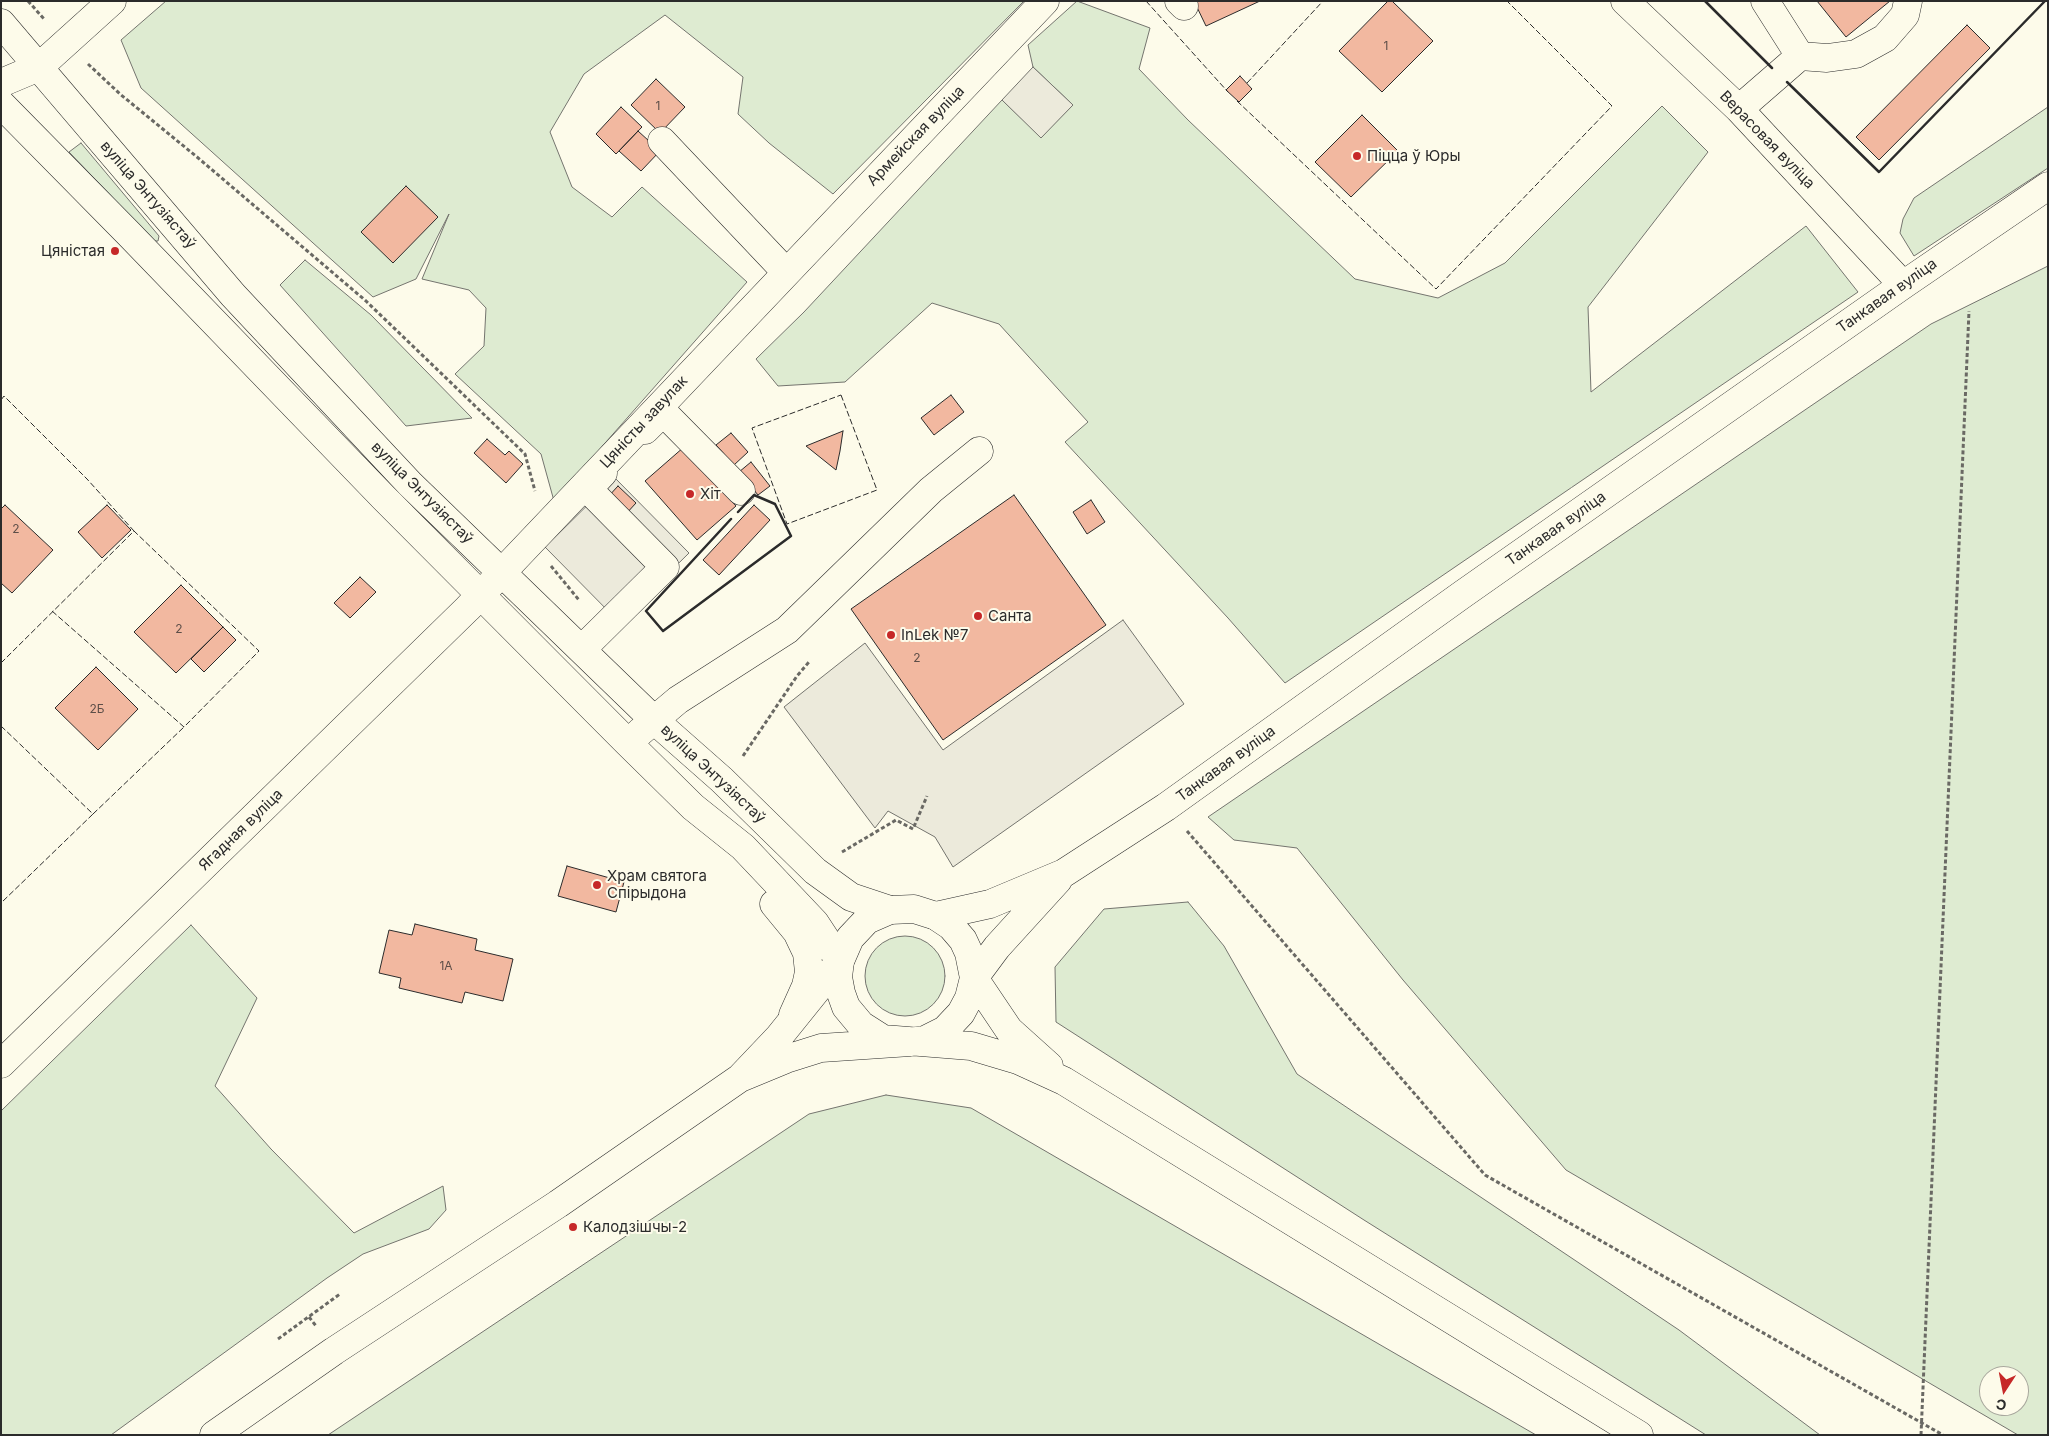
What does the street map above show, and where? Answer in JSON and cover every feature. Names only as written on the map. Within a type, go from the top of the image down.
[{"type":"street","points":[[1,82],[39,67],[112,1]]},
{"type":"street","name":"Армейская вуліца","points":[[786,272],[1046,1]]},
{"type":"street","name":"Верасовая вуліца","points":[[1625,1],[1739,109],[1903,284]]},
{"type":"street","points":[[1766,1],[1800,56]]},
{"type":"street","points":[[1739,109],[1800,56],[1827,58],[1856,54],[1885,38],[1905,15],[1908,1]]},
{"type":"street","name":"вуліца Энтузіястаў","points":[[1,23],[233,295],[410,484],[654,720],[722,780],[815,871],[851,897],[890,910]]},
{"type":"street","name":"вуліца Энтузіястаў","points":[[1,104],[480,595],[693,807],[797,932],[808,953],[809,972],[806,986],[791,1020]]},
{"type":"street","points":[[662,141],[786,272]]},
{"type":"street","name":"Танкавая вуліца","points":[[936,916],[990,904],[1064,873],[1166,807],[1463,594],[1903,284],[2048,186]]},
{"type":"street","name":"Цяністы завулак","points":[[502,573],[786,272]]},
{"type":"street","points":[[582,649],[665,567],[588,489],[663,412],[740,490]]},
{"type":"street","points":[[628,743],[678,700],[786,630],[931,490],[979,451]]},
{"type":"street","name":"Ягадная вуліца","points":[[1,1064],[502,573]]},
{"type":"street","name":"вуліца Энтузіястаў","points":[[693,807],[743,847],[815,923],[840,961]]},
{"type":"street","name":"Танкавая вуліца","points":[[974,978],[997,948],[1064,873]]},
{"type":"street","points":[[214,1435],[334,1351],[558,1204],[740,1078],[778,1038],[840,961],[850,938],[868,920],[890,910],[914,909],[936,916],[951,926],[963,940],[969,953],[974,978],[1009,1030],[1064,1081]]},
{"type":"street","points":[[840,961],[838,977],[841,993],[846,1007],[860,1026],[883,1039],[972,1046],[1018,1060],[1064,1081],[1638,1435]]},
{"type":"street","points":[[740,1078],[786,1059],[821,1048],[925,1040],[945,1030],[961,1013],[969,998],[974,978]]},
{"type":"path","points":[[28,1],[66,42],[120,94],[197,156],[366,301],[525,454],[535,492]]},
{"type":"path","points":[[1921,1435],[1969,312]]},
{"type":"path","points":[[530,543],[603,628]]},
{"type":"path","points":[[743,757],[797,676],[809,662]]},
{"type":"path","points":[[834,856],[896,820],[913,828],[927,796]]},
{"type":"path","points":[[1166,807],[1485,1175],[1943,1435]]},
{"type":"path","points":[[278,1339],[340,1294]]},
{"type":"green space","points":[[166,1],[1024,1],[833,194],[769,143],[738,114],[743,77],[665,15],[584,74],[550,132],[572,187],[612,217],[642,187],[747,282],[554,501],[541,454],[455,374],[484,346],[486,308],[469,290],[422,279],[449,214],[416,279],[373,297],[141,88],[121,40]]},
{"type":"green space","points":[[1077,1],[1150,28],[1139,69],[1188,120],[1355,279],[1438,298],[1505,263],[1662,106],[1708,152],[1588,307],[1591,392],[1806,226],[1858,292],[1285,683],[1228,618],[1065,442],[1088,422],[999,324],[932,303],[845,382],[778,386],[756,359],[804,312],[1002,100],[1041,137],[1073,105],[1033,67],[1028,45]]},
{"type":"green space","points":[[2048,107],[2048,168],[1914,256],[1900,233],[1903,219],[1914,198]]},
{"type":"green space","points":[[81,143],[159,236],[158,241],[154,241],[69,152]]},
{"type":"green space","points":[[305,260],[371,315],[472,418],[406,426],[280,285]]},
{"type":"green space","points":[[2048,266],[2048,1435],[2018,1435],[1986,1416],[2029,1416],[2029,1366],[1979,1366],[1979,1412],[1566,1170],[1403,980],[1297,848],[1234,840],[1208,817],[1931,324]]},
{"type":"green space","points":[[1188,902],[1224,946],[1297,1074],[1679,1330],[1820,1435],[1706,1435],[1364,1220],[1056,1022],[1055,967],[1104,909]]},
{"type":"green space","points":[[191,925],[257,998],[215,1086],[271,1149],[354,1233],[443,1186],[446,1210],[429,1229],[363,1254],[327,1278],[111,1435],[1,1435],[1,1111]]},
{"type":"green space","points":[[897,936],[913,936],[934,947],[945,968],[945,984],[934,1005],[913,1016],[897,1016],[883,1010],[871,998],[865,984],[865,968],[871,954],[883,942]]},
{"type":"green space","points":[[886,1095],[971,1108],[1536,1435],[328,1435],[809,1114]]},
{"type":"shaded area","points":[[1033,67],[1073,105],[1041,138],[1002,100]]},
{"type":"shaded area","points":[[615,478],[689,553],[619,622],[545,547]]},
{"type":"shaded area","points":[[1123,620],[1184,704],[953,867],[935,837],[888,811],[875,828],[784,707],[865,643],[943,750]]},
{"type":"building","points":[[1194,1],[1260,1],[1206,26]]},
{"type":"building","points":[[1388,1],[1392,1],[1433,41],[1382,92],[1339,51]]},
{"type":"building","points":[[1817,1],[1890,1],[1846,37]]},
{"type":"building","points":[[1967,25],[1990,48],[1879,160],[1856,137]]},
{"type":"building","points":[[1240,76],[1252,89],[1239,102],[1226,90]]},
{"type":"building","points":[[656,79],[685,107],[660,133],[631,105]]},
{"type":"building","points":[[621,107],[642,127],[616,154],[596,134]]},
{"type":"building","name":"Піцца ў Юры","points":[[1362,115],[1398,151],[1351,197],[1315,162]]},
{"type":"building","points":[[638,131],[660,151],[641,171],[619,151]]},
{"type":"building","points":[[406,186],[438,217],[393,263],[361,232]]},
{"type":"building","points":[[951,395],[964,412],[934,435],[921,418]]},
{"type":"building","points":[[843,431],[836,470],[806,446]]},
{"type":"building","points":[[731,433],[748,452],[734,465],[716,445]]},
{"type":"building","points":[[487,439],[505,455],[509,451],[523,464],[506,483],[474,453]]},
{"type":"building","name":"Хіт","points":[[684,447],[736,506],[697,540],[645,481]]},
{"type":"building","points":[[751,462],[770,486],[758,495],[739,472]]},
{"type":"building","points":[[618,486],[636,503],[625,515],[607,498]]},
{"type":"building","name":"Санта","points":[[1014,495],[1106,625],[943,740],[851,609]]},
{"type":"building","points":[[1091,500],[1105,522],[1087,534],[1073,512]]},
{"type":"building","points":[[5,505],[53,550],[12,593],[1,583],[1,509]]},
{"type":"building","points":[[107,505],[131,530],[102,558],[78,532]]},
{"type":"building","points":[[754,505],[770,520],[719,575],[703,560]]},
{"type":"building","points":[[360,577],[376,592],[350,618],[334,603]]},
{"type":"building","points":[[181,585],[223,627],[176,673],[134,632]]},
{"type":"building","points":[[223,627],[236,640],[204,672],[191,659]]},
{"type":"building","points":[[96,667],[138,709],[98,750],[55,708]]},
{"type":"building","points":[[567,866],[624,882],[616,912],[558,896]]},
{"type":"building","points":[[415,924],[477,939],[475,950],[513,959],[503,1001],[465,992],[462,1003],[399,988],[401,978],[379,973],[389,930],[412,935]]},
{"type":"fence","points":[[1146,1],[1228,92]]},
{"type":"fence","points":[[1247,83],[1323,1]]},
{"type":"fence","points":[[1237,101],[1436,289],[1612,106],[1507,1]]},
{"type":"fence","points":[[841,395],[877,490],[787,524],[752,428],[841,395]]},
{"type":"fence","points":[[1,400],[4,396],[87,479],[134,531],[1,663]]},
{"type":"fence","points":[[52,611],[184,727],[259,651],[134,531]]},
{"type":"fence","points":[[1,726],[93,814],[1,903]]},
{"type":"fence","points":[[93,814],[184,727]]},
{"type":"wall","points":[[1705,1],[1772,68]]},
{"type":"wall","points":[[1787,82],[1879,172],[2045,1]]},
{"type":"wall","points":[[731,519],[646,611],[663,631],[791,536],[775,504],[754,495],[738,512]]},
{"type":"place","name":"Піцца ў Юры","points":[[1357,156]]},
{"type":"place","name":"Цяністая","points":[[115,251]]},
{"type":"place","name":"Хіт","points":[[690,494]]},
{"type":"place","name":"Санта","points":[[978,616]]},
{"type":"place","name":"InLek №7","points":[[891,635]]},
{"type":"place","name":"Храм святога Спірыдона","points":[[597,885]]},
{"type":"place","name":"Калодзішчы-2","points":[[573,1227]]}]
